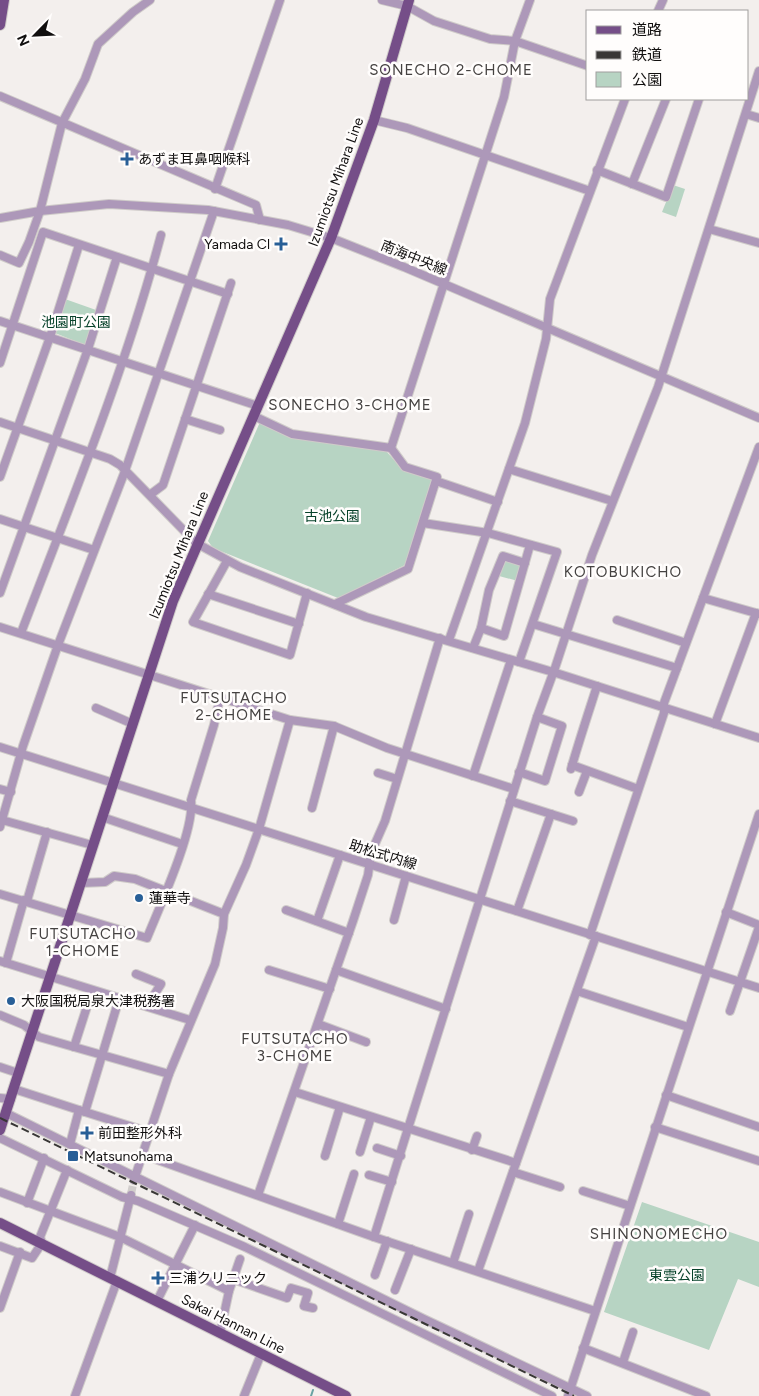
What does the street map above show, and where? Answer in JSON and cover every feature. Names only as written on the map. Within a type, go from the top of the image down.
[{"type":"main road","points":[[0,25],[4,0]]},
{"type":"main road","name":"Izumiotsu Mihara Line","points":[[0,1130],[6,1113],[8,1095],[18,1073],[32,1032],[173,601],[196,544],[331,238],[374,120],[408,3]]},
{"type":"main road","name":"Sakai Hannan Line","points":[[0,1222],[346,1396]]},
{"type":"street","points":[[19,263],[30,242],[40,211],[62,123],[84,80],[98,44],[133,12],[150,0]]},
{"type":"street","points":[[215,188],[280,0]]},
{"type":"street","points":[[382,0],[408,3],[434,21],[490,39],[515,41],[586,65]]},
{"type":"street","points":[[391,448],[504,97],[515,41],[530,0]]},
{"type":"street","points":[[749,99],[759,71]]},
{"type":"street","points":[[0,96],[256,205],[260,220]]},
{"type":"street","points":[[449,640],[525,423],[548,330],[550,299],[624,100]]},
{"type":"street","points":[[632,184],[666,100]]},
{"type":"street","points":[[597,170],[666,197],[699,100]]},
{"type":"street","points":[[374,1236],[537,717],[592,554],[661,376],[746,114],[749,100]]},
{"type":"street","points":[[746,114],[759,118]]},
{"type":"street","points":[[374,120],[407,128],[590,191]]},
{"type":"street","name":"南海中央線","points":[[0,218],[40,211],[109,204],[214,212],[288,225],[331,238],[444,284],[548,330],[759,418]]},
{"type":"street","points":[[92,845],[47,832],[1,823],[21,754],[58,645],[125,471],[214,212]]},
{"type":"street","points":[[709,229],[759,243]]},
{"type":"street","points":[[0,363],[43,232],[228,294]]},
{"type":"street","points":[[21,633],[90,452],[122,361],[161,235]]},
{"type":"street","points":[[0,477],[50,337],[80,245]]},
{"type":"street","points":[[0,255],[32,267]]},
{"type":"street","points":[[0,593],[88,349],[116,257]]},
{"type":"street","points":[[151,494],[163,485],[231,283]]},
{"type":"street","points":[[0,321],[258,406]]},
{"type":"street","points":[[254,416],[292,434],[360,441],[391,448],[405,467],[437,477],[408,569],[334,604]]},
{"type":"street","points":[[185,419],[220,430]]},
{"type":"street","points":[[0,422],[110,459],[151,494],[196,544],[227,560],[366,616],[553,672],[759,738]]},
{"type":"street","points":[[478,1271],[577,991],[677,668],[759,447]]},
{"type":"street","points":[[508,469],[612,502]]},
{"type":"street","points":[[436,482],[498,502]]},
{"type":"street","points":[[0,519],[94,550]]},
{"type":"street","points":[[423,523],[488,533],[557,552],[519,662]]},
{"type":"street","points":[[481,628],[504,636],[530,545]]},
{"type":"street","points":[[473,648],[481,628],[489,590],[503,556],[525,563]]},
{"type":"street","points":[[227,560],[192,622],[290,655],[307,593]]},
{"type":"street","points":[[208,594],[299,624]]},
{"type":"street","points":[[703,598],[757,614],[715,724]]},
{"type":"street","points":[[617,620],[686,643]]},
{"type":"street","points":[[533,624],[677,668]]},
{"type":"street","points":[[0,627],[290,720],[334,726],[404,754],[514,789]]},
{"type":"street","points":[[258,1195],[349,933],[370,864],[371,853],[385,821],[440,638]]},
{"type":"street","points":[[473,776],[511,660]]},
{"type":"street","points":[[597,686],[585,722],[582,740],[572,767],[638,789]]},
{"type":"street","points":[[0,894],[147,938],[182,844],[192,807],[191,800],[214,725],[220,697]]},
{"type":"street","points":[[96,708],[133,724]]},
{"type":"street","points":[[519,772],[545,781],[562,726],[537,717]]},
{"type":"street","points":[[134,1178],[169,1074],[215,964],[224,914],[246,865],[259,829],[290,720]]},
{"type":"street","points":[[312,808],[334,726]]},
{"type":"street","name":"助松式内線","points":[[0,748],[114,782],[759,988]]},
{"type":"street","points":[[579,792],[587,771]]},
{"type":"street","points":[[378,773],[397,779]]},
{"type":"street","points":[[0,789],[11,792]]},
{"type":"street","points":[[510,800],[573,821]]},
{"type":"street","points":[[517,911],[551,814]]},
{"type":"street","points":[[568,1396],[759,814]]},
{"type":"street","points":[[102,818],[182,844]]},
{"type":"street","points":[[47,832],[26,901],[3,962],[190,1020]]},
{"type":"street","points":[[317,921],[340,855]]},
{"type":"street","points":[[81,882],[105,882],[114,876],[135,879],[224,914]]},
{"type":"street","points":[[394,920],[406,876]]},
{"type":"street","points":[[286,910],[349,933]]},
{"type":"street","points":[[726,912],[759,926],[730,1011]]},
{"type":"street","points":[[269,970],[330,989]]},
{"type":"street","points":[[336,970],[446,1009]]},
{"type":"street","points":[[136,974],[160,984],[147,1006]]},
{"type":"street","points":[[74,1047],[92,991]]},
{"type":"street","points":[[577,991],[688,1027]]},
{"type":"street","points":[[70,1144],[102,1054],[119,998]]},
{"type":"street","points":[[0,1015],[24,1026],[39,1037],[169,1074]]},
{"type":"street","points":[[318,1024],[366,1042]]},
{"type":"street","points":[[0,1067],[18,1073]]},
{"type":"street","points":[[295,1092],[371,1118],[516,1163]]},
{"type":"street","points":[[8,1095],[82,1111],[149,1132]]},
{"type":"street","points":[[666,1095],[759,1127]]},
{"type":"street","points":[[324,1156],[340,1107]]},
{"type":"street","points":[[6,1113],[134,1178],[250,1232],[433,1323],[588,1396]]},
{"type":"street","points":[[360,1152],[371,1118]]},
{"type":"street","points":[[655,1127],[759,1161]]},
{"type":"street","points":[[472,1150],[477,1136]]},
{"type":"street","points":[[0,1138],[67,1170],[131,1196],[243,1246],[552,1396]]},
{"type":"street","points":[[377,1148],[400,1156]]},
{"type":"street","points":[[141,1154],[387,1241],[595,1311]]},
{"type":"street","points":[[27,1203],[44,1158]]},
{"type":"street","points":[[0,1246],[32,1258],[42,1244],[40,1237],[67,1170]]},
{"type":"street","points":[[513,1172],[560,1187]]},
{"type":"street","points":[[338,1224],[354,1174]]},
{"type":"street","points":[[370,1175],[392,1182]]},
{"type":"street","points":[[583,1191],[630,1206]]},
{"type":"street","points":[[0,1192],[120,1237],[229,1291]]},
{"type":"street","points":[[75,1396],[113,1279],[120,1237],[131,1196]]},
{"type":"street","points":[[453,1263],[469,1214]]},
{"type":"street","points":[[157,1301],[195,1225]]},
{"type":"street","points":[[243,1246],[250,1232]]},
{"type":"street","points":[[375,1275],[387,1241]]},
{"type":"street","points":[[395,1290],[411,1249]]},
{"type":"street","points":[[0,1308],[20,1252]]},
{"type":"street","points":[[220,1333],[229,1291],[240,1259]]},
{"type":"street","points":[[233,1280],[288,1298],[291,1288],[308,1293],[304,1306],[313,1308]]},
{"type":"street","points":[[623,1362],[633,1332]]},
{"type":"street","points":[[583,1348],[706,1396]]},
{"type":"street","points":[[247,1394],[261,1354]]},
{"type":"green space","points":[[673,185],[685,189],[676,217],[662,212]]},
{"type":"green space","name":"池園町公園","points":[[65,299],[96,310],[85,345],[55,333]]},
{"type":"green space","name":"古池公園","points":[[260,422],[292,436],[386,451],[402,469],[432,478],[405,565],[338,598],[213,548],[208,541]]},
{"type":"green space","points":[[504,561],[523,566],[518,581],[499,576]]},
{"type":"green space","name":"東雲公園","points":[[642,1202],[759,1242],[759,1287],[738,1279],[709,1350],[604,1312]]},
{"type":"waterway","points":[[311,1396],[313,1390]]},
{"type":"tunnel","points":[[131,1194],[134,1180]]},
{"type":"railway","points":[[0,1118],[574,1396]]},
{"type":"place","name":"あずま耳鼻咽喉科","points":[[127,159]]},
{"type":"place","name":"Yamada Cl","points":[[281,244]]},
{"type":"place","name":"蓮華寺","points":[[139,898]]},
{"type":"place","name":"大阪国税局泉大津税務署","points":[[11,1001]]},
{"type":"place","name":"前田整形外科","points":[[87,1133]]},
{"type":"place","name":"Matsunohama","points":[[73,1156]]},
{"type":"place","name":"三浦クリニック","points":[[158,1278]]},
{"type":"district","name":"SONECHO 2-CHOME","points":[[451,70]]},
{"type":"district","name":"SONECHO 3-CHOME","points":[[350,405]]},
{"type":"district","name":"KOTOBUKICHO","points":[[623,572]]},
{"type":"district","name":"FUTSUTACHO 2-CHOME","points":[[234,706]]},
{"type":"district","name":"FUTSUTACHO 1-CHOME","points":[[83,942]]},
{"type":"district","name":"FUTSUTACHO 3-CHOME","points":[[295,1048]]},
{"type":"district","name":"SHINONOMECHO","points":[[659,1234]]}]
